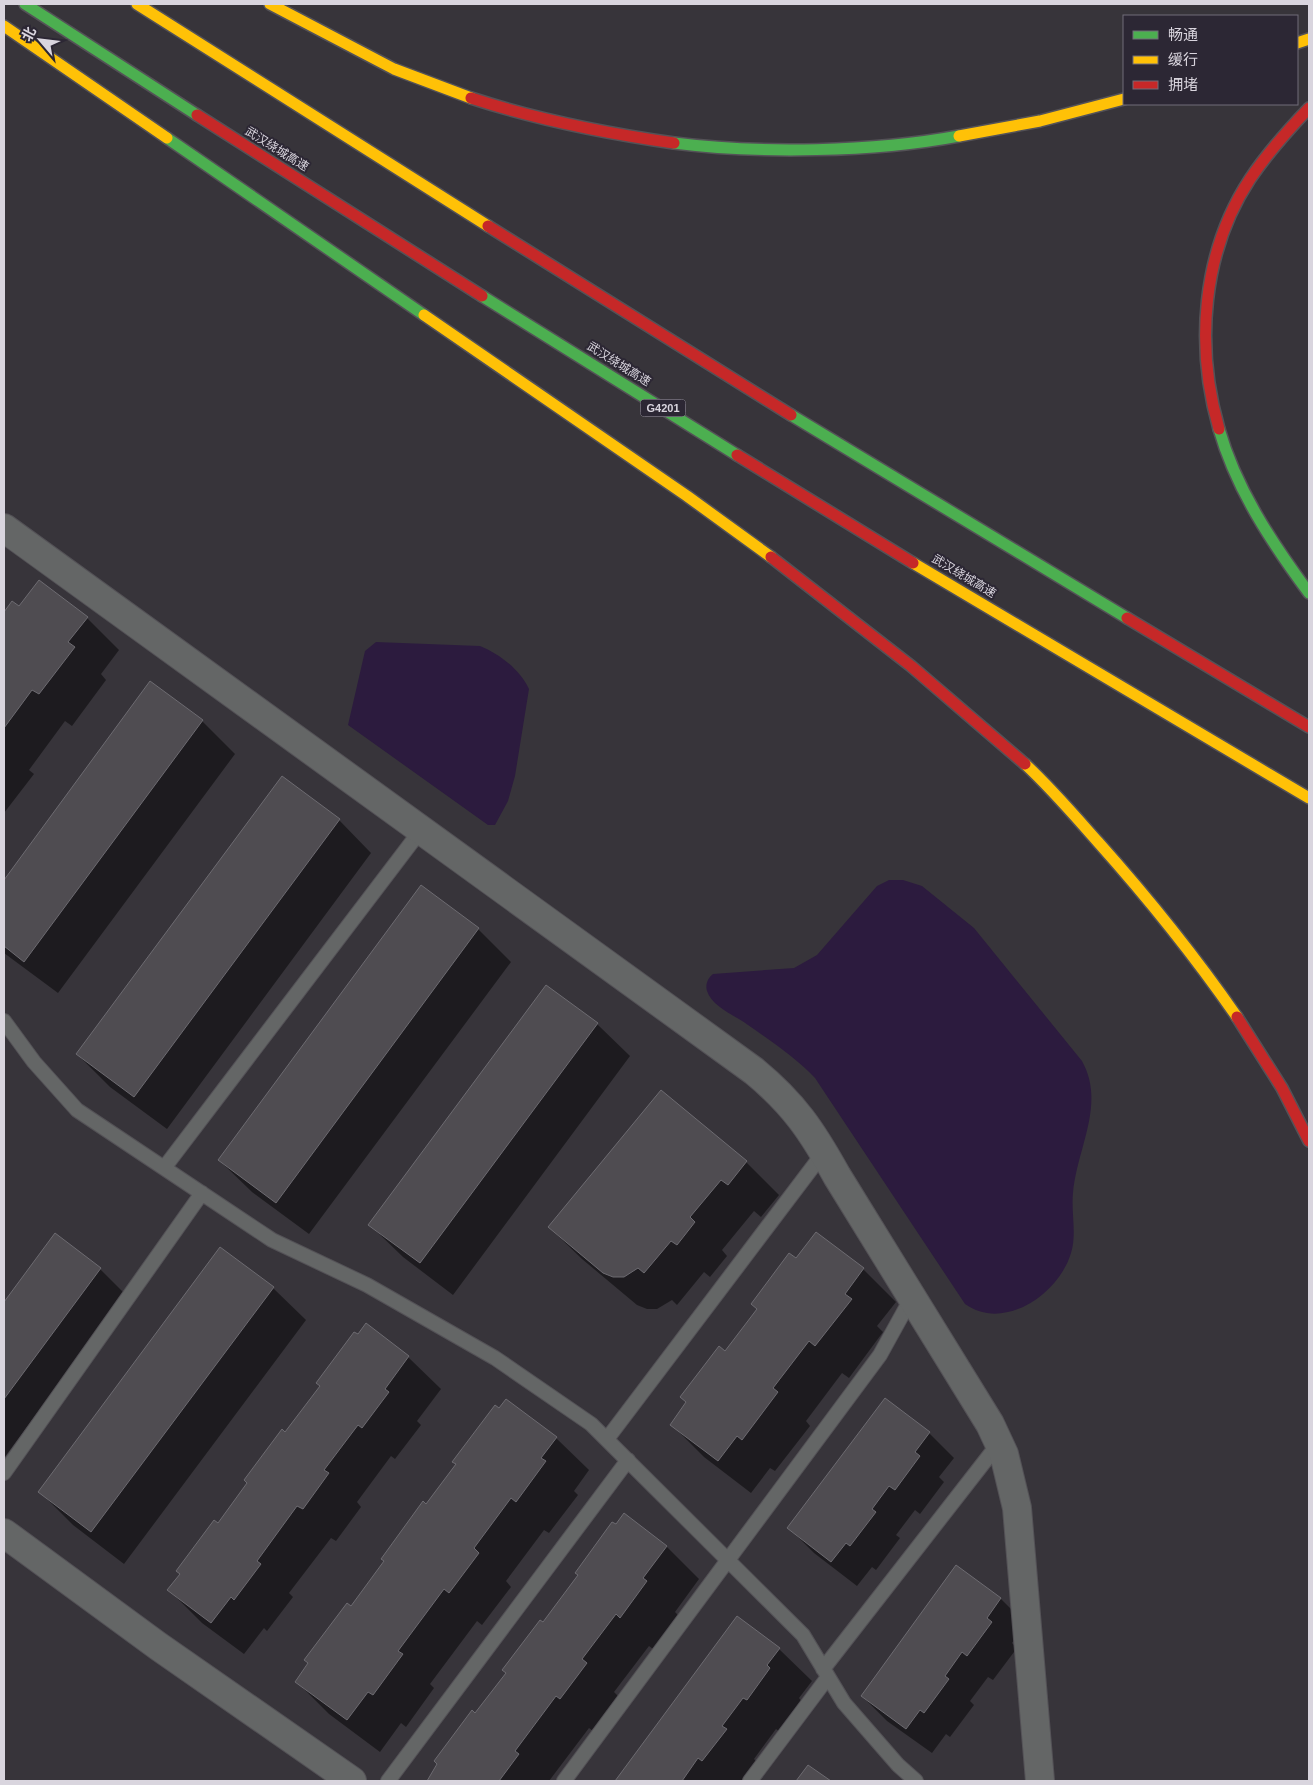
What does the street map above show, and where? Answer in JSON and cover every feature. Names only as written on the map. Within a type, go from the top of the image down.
[{"type":"highway","name":"武汉绕城高速","points":[[25,4],[362,219],[739,455],[1309,798]]},
{"type":"highway","points":[[137,4],[771,403],[1309,727]]},
{"type":"highway","points":[[270,4],[380,63],[436,87],[495,108],[554,124],[602,134],[690,146],[765,149],[813,148],[917,141],[1040,121],[1123,99]]},
{"type":"highway","points":[[4,26],[780,563],[871,634],[957,705],[1041,778],[1146,897],[1231,1008],[1279,1082],[1309,1141]]},
{"type":"highway","points":[[1309,108],[1269,149],[1248,182],[1230,216],[1216,253],[1208,291],[1204,330],[1206,370],[1212,408],[1224,446],[1263,526],[1309,593]]},
{"type":"street","points":[[4,528],[754,1071],[778,1091],[799,1114],[814,1134],[990,1424],[999,1443],[1013,1485],[1017,1508],[1040,1781]]},
{"type":"street","points":[[4,1533],[158,1646],[352,1781]]},
{"type":"lane","points":[[164,1168],[421,830]]},
{"type":"lane","points":[[4,1021],[34,1062],[77,1110],[272,1240],[366,1285],[495,1358],[591,1424],[803,1636],[844,1703],[898,1765],[916,1781]]},
{"type":"lane","points":[[607,1440],[824,1152]]},
{"type":"lane","points":[[4,1473],[202,1193]]},
{"type":"lane","points":[[564,1781],[880,1355],[912,1297]]},
{"type":"lane","points":[[750,1781],[826,1673],[999,1443]]},
{"type":"lane","points":[[388,1781],[628,1460]]},
{"type":"shaded area","points":[[376,642],[480,646],[495,653],[509,663],[525,682],[529,689],[515,776],[508,801],[495,825],[488,825],[348,725],[365,651]]},
{"type":"shaded area","points":[[889,880],[903,880],[922,886],[974,928],[1082,1061],[1089,1077],[1091,1110],[1073,1193],[1074,1238],[1071,1253],[1065,1268],[1042,1295],[1013,1311],[996,1314],[980,1312],[965,1304],[815,1078],[783,1050],[725,1011],[714,1002],[707,991],[707,981],[713,974],[794,968],[817,955],[877,886]]},
{"type":"building","points":[[39,580],[88,617],[68,642],[75,647],[39,694],[32,690],[4,728],[4,612],[12,601],[19,606]]},
{"type":"building","points":[[150,681],[203,720],[24,962],[4,946],[4,880]]},
{"type":"building","points":[[282,776],[340,819],[134,1097],[76,1054]]},
{"type":"building","points":[[421,885],[479,928],[276,1203],[218,1160]]},
{"type":"building","points":[[546,985],[598,1023],[420,1263],[368,1225]]},
{"type":"building","points":[[661,1090],[747,1161],[728,1185],[721,1180],[690,1217],[695,1222],[677,1245],[671,1241],[644,1273],[638,1268],[624,1277],[613,1277],[603,1273],[548,1227]]},
{"type":"building","points":[[816,1232],[864,1268],[845,1294],[852,1299],[815,1346],[809,1341],[773,1388],[778,1392],[742,1440],[737,1436],[718,1461],[670,1425],[686,1402],[680,1397],[719,1346],[725,1351],[757,1309],[751,1304],[789,1253],[796,1258]]},
{"type":"building","points":[[55,1233],[101,1268],[4,1399],[4,1302]]},
{"type":"building","points":[[220,1247],[274,1287],[91,1532],[38,1492]]},
{"type":"building","points":[[366,1323],[409,1356],[385,1389],[389,1392],[362,1428],[358,1425],[324,1470],[329,1473],[303,1509],[297,1506],[257,1561],[261,1564],[234,1600],[231,1597],[211,1623],[167,1590],[180,1574],[176,1571],[214,1520],[218,1523],[247,1483],[244,1480],[282,1429],[285,1432],[320,1386],[316,1383],[354,1332],[358,1334]]},
{"type":"building","points":[[885,1398],[930,1432],[915,1452],[920,1456],[895,1490],[889,1486],[872,1509],[876,1512],[850,1546],[846,1543],[831,1562],[787,1528]]},
{"type":"building","points":[[506,1399],[557,1437],[541,1458],[546,1461],[516,1502],[511,1498],[474,1548],[479,1553],[449,1593],[444,1589],[398,1651],[403,1654],[373,1695],[368,1692],[347,1720],[295,1682],[308,1663],[304,1660],[347,1603],[351,1606],[384,1561],[381,1559],[423,1501],[426,1504],[456,1464],[452,1462],[495,1405],[499,1408]]},
{"type":"building","points":[[624,1513],[667,1546],[643,1578],[647,1581],[620,1618],[616,1614],[582,1659],[587,1663],[560,1699],[556,1696],[515,1751],[519,1754],[499,1781],[427,1781],[437,1764],[434,1761],[472,1710],[475,1713],[506,1673],[502,1670],[540,1620],[543,1622],[578,1575],[575,1573],[612,1522],[616,1524]]},
{"type":"building","points":[[956,1565],[1001,1598],[987,1618],[992,1622],[967,1656],[962,1652],[945,1676],[949,1679],[924,1713],[920,1710],[906,1729],[861,1696]]},
{"type":"building","points":[[737,1616],[780,1648],[767,1665],[770,1668],[747,1700],[743,1698],[722,1726],[727,1729],[702,1761],[698,1758],[682,1781],[615,1781]]},
{"type":"building","points":[[808,1765],[831,1781],[796,1781]]},
{"type":"traffic: fast","points":[[25,4],[197,115]]},
{"type":"traffic: fast","points":[[674,143],[743,149],[816,150],[890,145],[959,136]]},
{"type":"traffic: fast","points":[[167,138],[424,315]]},
{"type":"traffic: fast","points":[[482,296],[737,455]]},
{"type":"traffic: fast","points":[[791,415],[1127,618]]},
{"type":"traffic: fast","points":[[1219,429],[1235,473],[1256,515],[1309,593]]},
{"type":"traffic: slow","points":[[137,4],[488,226]]},
{"type":"traffic: slow","points":[[270,4],[394,69],[471,98]]},
{"type":"traffic: slow","points":[[4,26],[167,138]]},
{"type":"traffic: slow","points":[[1298,43],[1309,39]]},
{"type":"traffic: slow","points":[[959,136],[1040,121],[1123,99]]},
{"type":"traffic: slow","points":[[424,315],[687,496],[771,557]]},
{"type":"traffic: slow","points":[[913,563],[1309,798]]},
{"type":"traffic: slow","points":[[1025,764],[1062,802],[1135,884],[1187,949],[1237,1017]]},
{"type":"traffic: jam","points":[[471,98],[571,125],[674,143]]},
{"type":"traffic: jam","points":[[1219,429],[1211,397],[1207,365],[1208,300],[1213,268],[1222,237],[1234,207],[1250,179],[1278,142],[1309,108]]},
{"type":"traffic: jam","points":[[197,115],[482,296]]},
{"type":"traffic: jam","points":[[488,226],[791,415]]},
{"type":"traffic: jam","points":[[737,455],[913,563]]},
{"type":"traffic: jam","points":[[771,557],[911,666],[1025,764]]},
{"type":"traffic: jam","points":[[1127,618],[1309,727]]},
{"type":"traffic: jam","points":[[1237,1017],[1282,1088],[1309,1141]]}]
